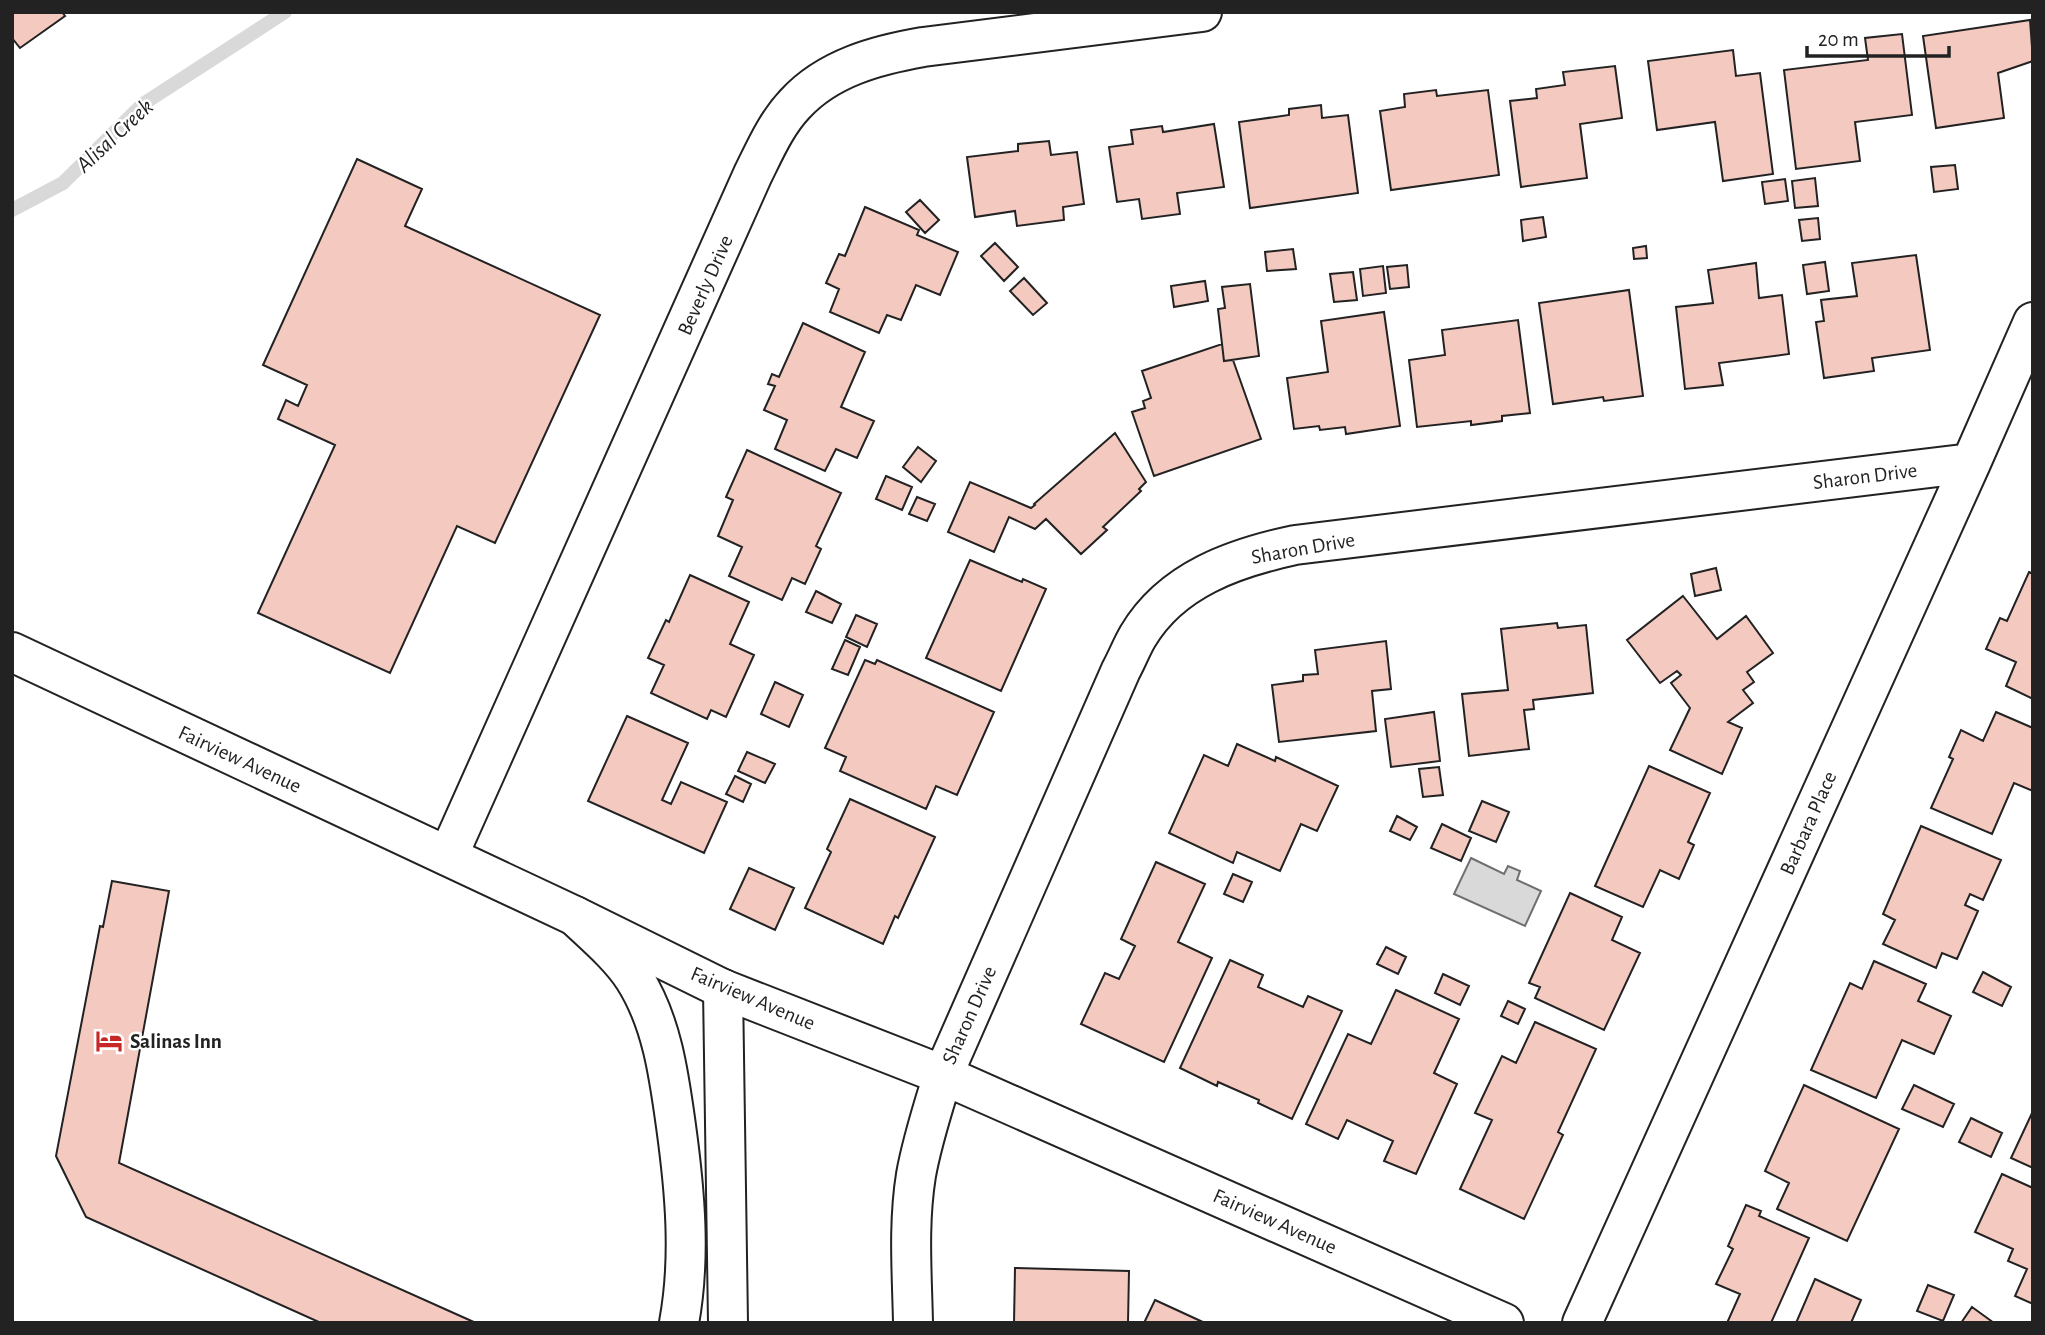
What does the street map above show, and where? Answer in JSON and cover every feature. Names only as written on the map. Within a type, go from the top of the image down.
[{"type":"main road","name":"Beverly Drive","points":[[448,856],[758,164],[781,122],[795,104],[827,78],[892,52],[1202,12]]},
{"type":"main road","name":"Barbara Place","points":[[1582,1323],[2033,322]]},
{"type":"main road","name":"Sharon Drive","points":[[913,1323],[911,1235],[916,1176],[924,1135],[943,1075],[1115,683],[1139,634],[1178,592],[1197,579],[1240,559],[1295,545],[1971,463]]},
{"type":"main road","name":"Fairview Avenue","points":[[12,652],[575,916],[723,989],[943,1075],[1504,1323]]},
{"type":"main road","points":[[575,916],[633,977],[650,1009],[670,1077],[685,1204],[685,1288],[679,1323]]},
{"type":"main road","points":[[723,989],[728,1323]]},
{"type":"shaded area","points":[[1471,858],[1504,874],[1508,866],[1520,871],[1517,880],[1541,891],[1525,926],[1454,894]]},
{"type":"building","points":[[12,12],[62,12],[65,16],[20,48],[12,38]]},
{"type":"building","points":[[2030,20],[2033,61],[1998,73],[2004,118],[1936,128],[1923,36]]},
{"type":"building","points":[[1902,34],[1912,115],[1855,122],[1860,161],[1796,169],[1784,70],[1868,60],[1865,38]]},
{"type":"building","points":[[1733,50],[1736,76],[1760,73],[1773,174],[1723,181],[1715,122],[1657,130],[1648,61]]},
{"type":"building","points":[[1615,66],[1622,118],[1580,124],[1587,178],[1521,187],[1510,101],[1537,98],[1536,89],[1565,85],[1563,72]]},
{"type":"building","points":[[1436,90],[1437,96],[1488,90],[1499,175],[1391,190],[1380,111],[1405,107],[1404,94]]},
{"type":"building","points":[[1321,105],[1322,118],[1348,115],[1358,193],[1250,208],[1239,122],[1289,115],[1289,109]]},
{"type":"building","points":[[1214,124],[1224,187],[1177,193],[1180,214],[1142,219],[1139,199],[1117,202],[1109,147],[1133,144],[1131,130],[1162,126],[1163,132]]},
{"type":"building","points":[[1049,141],[1051,155],[1077,152],[1084,204],[1063,207],[1064,220],[1017,226],[1015,211],[975,217],[967,157],[1018,151],[1018,144]]},
{"type":"building","points":[[357,159],[422,189],[405,226],[600,315],[495,543],[457,526],[390,673],[258,613],[335,445],[278,419],[286,400],[298,406],[307,385],[263,365]]},
{"type":"building","points":[[1955,165],[1958,189],[1934,192],[1931,167]]},
{"type":"building","points":[[1815,178],[1818,206],[1795,208],[1792,181]]},
{"type":"building","points":[[1785,179],[1788,201],[1765,204],[1762,182]]},
{"type":"building","points":[[920,200],[939,220],[925,233],[906,212]]},
{"type":"building","points":[[865,207],[919,230],[917,235],[958,252],[940,295],[916,285],[901,320],[887,315],[879,333],[830,312],[839,289],[826,283],[839,254],[845,256]]},
{"type":"building","points":[[1543,217],[1546,237],[1523,241],[1521,220]]},
{"type":"building","points":[[1818,218],[1820,239],[1802,241],[1799,220]]},
{"type":"building","points":[[995,243],[1018,267],[1004,281],[981,256]]},
{"type":"building","points":[[1646,246],[1647,258],[1634,259],[1633,248]]},
{"type":"building","points":[[1293,249],[1296,269],[1267,271],[1265,252]]},
{"type":"building","points":[[1916,255],[1930,350],[1872,358],[1874,371],[1824,378],[1816,322],[1824,321],[1821,300],[1857,296],[1852,263]]},
{"type":"building","points":[[1825,262],[1829,291],[1807,294],[1803,265]]},
{"type":"building","points":[[1756,263],[1759,298],[1782,295],[1789,354],[1719,363],[1723,385],[1685,389],[1676,307],[1713,303],[1708,270]]},
{"type":"building","points":[[1407,265],[1409,287],[1390,289],[1387,267]]},
{"type":"building","points":[[1383,266],[1386,293],[1363,296],[1360,269]]},
{"type":"building","points":[[1353,272],[1357,300],[1334,302],[1330,274]]},
{"type":"building","points":[[1024,278],[1047,303],[1033,315],[1010,291]]},
{"type":"building","points":[[1205,281],[1208,301],[1174,307],[1171,286]]},
{"type":"building","points":[[1250,284],[1259,356],[1224,361],[1218,309],[1225,308],[1222,287]]},
{"type":"building","points":[[1629,290],[1643,396],[1604,401],[1603,397],[1553,404],[1539,303]]},
{"type":"building","points":[[1384,312],[1400,426],[1346,434],[1345,427],[1294,429],[1287,378],[1328,372],[1321,321]]},
{"type":"building","points":[[1518,320],[1530,413],[1502,416],[1502,421],[1471,425],[1471,421],[1417,427],[1409,360],[1445,355],[1442,330]]},
{"type":"building","points":[[803,323],[865,352],[841,407],[874,421],[857,458],[836,449],[825,471],[775,449],[787,420],[764,410],[775,386],[768,384],[772,374],[779,377]]},
{"type":"building","points":[[1222,344],[1224,361],[1233,360],[1261,439],[1154,476],[1132,412],[1145,408],[1143,401],[1151,398],[1142,371]]},
{"type":"building","points":[[1115,433],[1146,482],[1139,489],[1141,491],[1103,527],[1107,530],[1081,554],[1046,519],[1035,529],[1009,517],[994,552],[948,532],[970,482],[1031,508]]},
{"type":"building","points":[[918,447],[936,461],[921,482],[903,467]]},
{"type":"building","points":[[747,450],[841,493],[816,546],[821,549],[805,584],[792,578],[782,600],[729,576],[742,547],[718,536],[733,500],[726,497]]},
{"type":"building","points":[[886,476],[912,487],[902,510],[876,499]]},
{"type":"building","points":[[917,497],[935,504],[927,521],[909,514]]},
{"type":"building","points":[[970,560],[1046,589],[1001,691],[926,658]]},
{"type":"building","points":[[1716,568],[1721,590],[1695,596],[1691,574]]},
{"type":"building","points":[[2029,572],[2033,574],[2033,699],[2006,686],[2016,662],[1986,649],[2000,618],[2007,621]]},
{"type":"building","points":[[690,575],[749,602],[730,644],[754,655],[726,717],[711,710],[707,719],[651,693],[664,665],[648,658],[666,620],[669,622]]},
{"type":"building","points":[[816,591],[841,604],[832,623],[806,612]]},
{"type":"building","points":[[1683,596],[1717,639],[1746,616],[1773,653],[1747,672],[1754,682],[1743,690],[1753,703],[1728,722],[1742,728],[1722,774],[1670,750],[1690,708],[1671,683],[1681,675],[1677,671],[1660,683],[1627,640]]},
{"type":"building","points":[[856,615],[877,624],[867,647],[846,637]]},
{"type":"building","points":[[1557,623],[1558,628],[1586,625],[1593,693],[1533,700],[1534,709],[1524,710],[1529,749],[1469,756],[1462,694],[1508,690],[1501,629]]},
{"type":"building","points":[[845,640],[860,647],[848,675],[832,669]]},
{"type":"building","points":[[1386,641],[1391,689],[1372,691],[1376,731],[1279,742],[1272,685],[1303,681],[1303,675],[1318,674],[1315,650]]},
{"type":"building","points":[[865,660],[875,664],[877,660],[994,712],[957,795],[936,786],[926,809],[840,771],[846,757],[825,748]]},
{"type":"building","points":[[775,682],[803,695],[789,727],[761,714]]},
{"type":"building","points":[[1434,712],[1440,761],[1391,767],[1385,719]]},
{"type":"building","points":[[1996,712],[2033,728],[2033,791],[2014,783],[1992,834],[1931,808],[1953,759],[1949,757],[1961,730],[1983,741]]},
{"type":"building","points":[[627,716],[688,743],[662,800],[671,804],[681,782],[727,802],[704,853],[588,801]]},
{"type":"building","points":[[1237,744],[1275,761],[1276,757],[1338,786],[1317,831],[1301,824],[1280,871],[1237,852],[1233,863],[1169,833],[1204,755],[1228,766]]},
{"type":"building","points":[[747,752],[775,764],[765,783],[738,771]]},
{"type":"building","points":[[1649,766],[1710,793],[1688,842],[1694,845],[1679,879],[1660,870],[1643,907],[1595,886]]},
{"type":"building","points":[[1439,767],[1443,795],[1423,797],[1419,769]]},
{"type":"building","points":[[735,776],[751,784],[743,802],[726,794]]},
{"type":"building","points":[[850,799],[935,837],[898,918],[895,916],[883,944],[805,908],[831,852],[827,849]]},
{"type":"building","points":[[1482,801],[1509,812],[1496,842],[1469,831]]},
{"type":"building","points":[[1397,816],[1417,827],[1410,840],[1390,831]]},
{"type":"building","points":[[1442,824],[1471,838],[1461,861],[1431,848]]},
{"type":"building","points":[[1921,826],[2001,860],[1983,900],[1970,894],[1965,905],[1978,911],[1957,959],[1942,953],[1936,968],[1883,944],[1895,920],[1883,914]]},
{"type":"building","points":[[1156,862],[1205,884],[1178,942],[1212,958],[1164,1062],[1081,1024],[1105,973],[1119,979],[1135,946],[1121,939]]},
{"type":"building","points":[[749,868],[794,888],[775,930],[730,909]]},
{"type":"building","points":[[1233,874],[1252,882],[1243,902],[1224,894]]},
{"type":"building","name":"Salinas Inn","points":[[112,881],[169,891],[119,1163],[476,1323],[321,1323],[86,1217],[56,1156],[100,926],[103,927]]},
{"type":"building","points":[[1570,893],[1622,917],[1612,940],[1640,953],[1604,1030],[1535,998],[1540,987],[1529,983]]},
{"type":"building","points":[[1386,947],[1406,957],[1398,974],[1377,964]]},
{"type":"building","points":[[1230,960],[1263,975],[1258,987],[1303,1007],[1308,996],[1342,1011],[1292,1119],[1258,1103],[1259,1100],[1218,1082],[1217,1086],[1180,1068]]},
{"type":"building","points":[[1874,961],[1926,984],[1918,1001],[1951,1016],[1934,1054],[1902,1040],[1876,1098],[1811,1070],[1850,983],[1862,989]]},
{"type":"building","points":[[1983,972],[2011,987],[2002,1006],[1973,992]]},
{"type":"building","points":[[1443,974],[1469,986],[1460,1005],[1435,993]]},
{"type":"building","points":[[1396,990],[1459,1019],[1434,1073],[1457,1084],[1416,1174],[1384,1161],[1393,1141],[1347,1120],[1338,1139],[1306,1124],[1348,1034],[1371,1044]]},
{"type":"building","points":[[1508,1001],[1525,1009],[1518,1024],[1501,1016]]},
{"type":"building","points":[[1535,1022],[1596,1049],[1558,1132],[1563,1135],[1524,1219],[1460,1189],[1492,1120],[1475,1113],[1502,1056],[1516,1063]]},
{"type":"building","points":[[1804,1085],[1899,1129],[1847,1241],[1777,1209],[1789,1183],[1765,1171]]},
{"type":"building","points":[[1914,1085],[1954,1104],[1943,1127],[1902,1109]]},
{"type":"building","points":[[2033,1111],[2033,1168],[2011,1158]]},
{"type":"building","points":[[1971,1118],[2002,1133],[1991,1157],[1959,1142]]},
{"type":"building","points":[[2002,1174],[2033,1188],[2033,1304],[2015,1296],[2027,1269],[2008,1261],[2013,1249],[1975,1232]]},
{"type":"building","points":[[1746,1205],[1761,1211],[1759,1216],[1809,1238],[1771,1323],[1727,1323],[1740,1294],[1716,1284],[1733,1249],[1728,1246]]},
{"type":"building","points":[[1015,1268],[1129,1271],[1128,1323],[1014,1323]]},
{"type":"building","points":[[1815,1279],[1861,1300],[1851,1323],[1796,1323]]},
{"type":"building","points":[[1928,1285],[1954,1295],[1943,1321],[1917,1311]]},
{"type":"building","points":[[1155,1300],[1205,1323],[1144,1323]]},
{"type":"building","points":[[1972,1307],[1994,1323],[1961,1323]]},
{"type":"waterway","name":"Alisal Creek","points":[[12,210],[63,183],[143,104],[285,12]]},
{"type":"place","name":"Salinas Inn","points":[[109,1041]]}]
